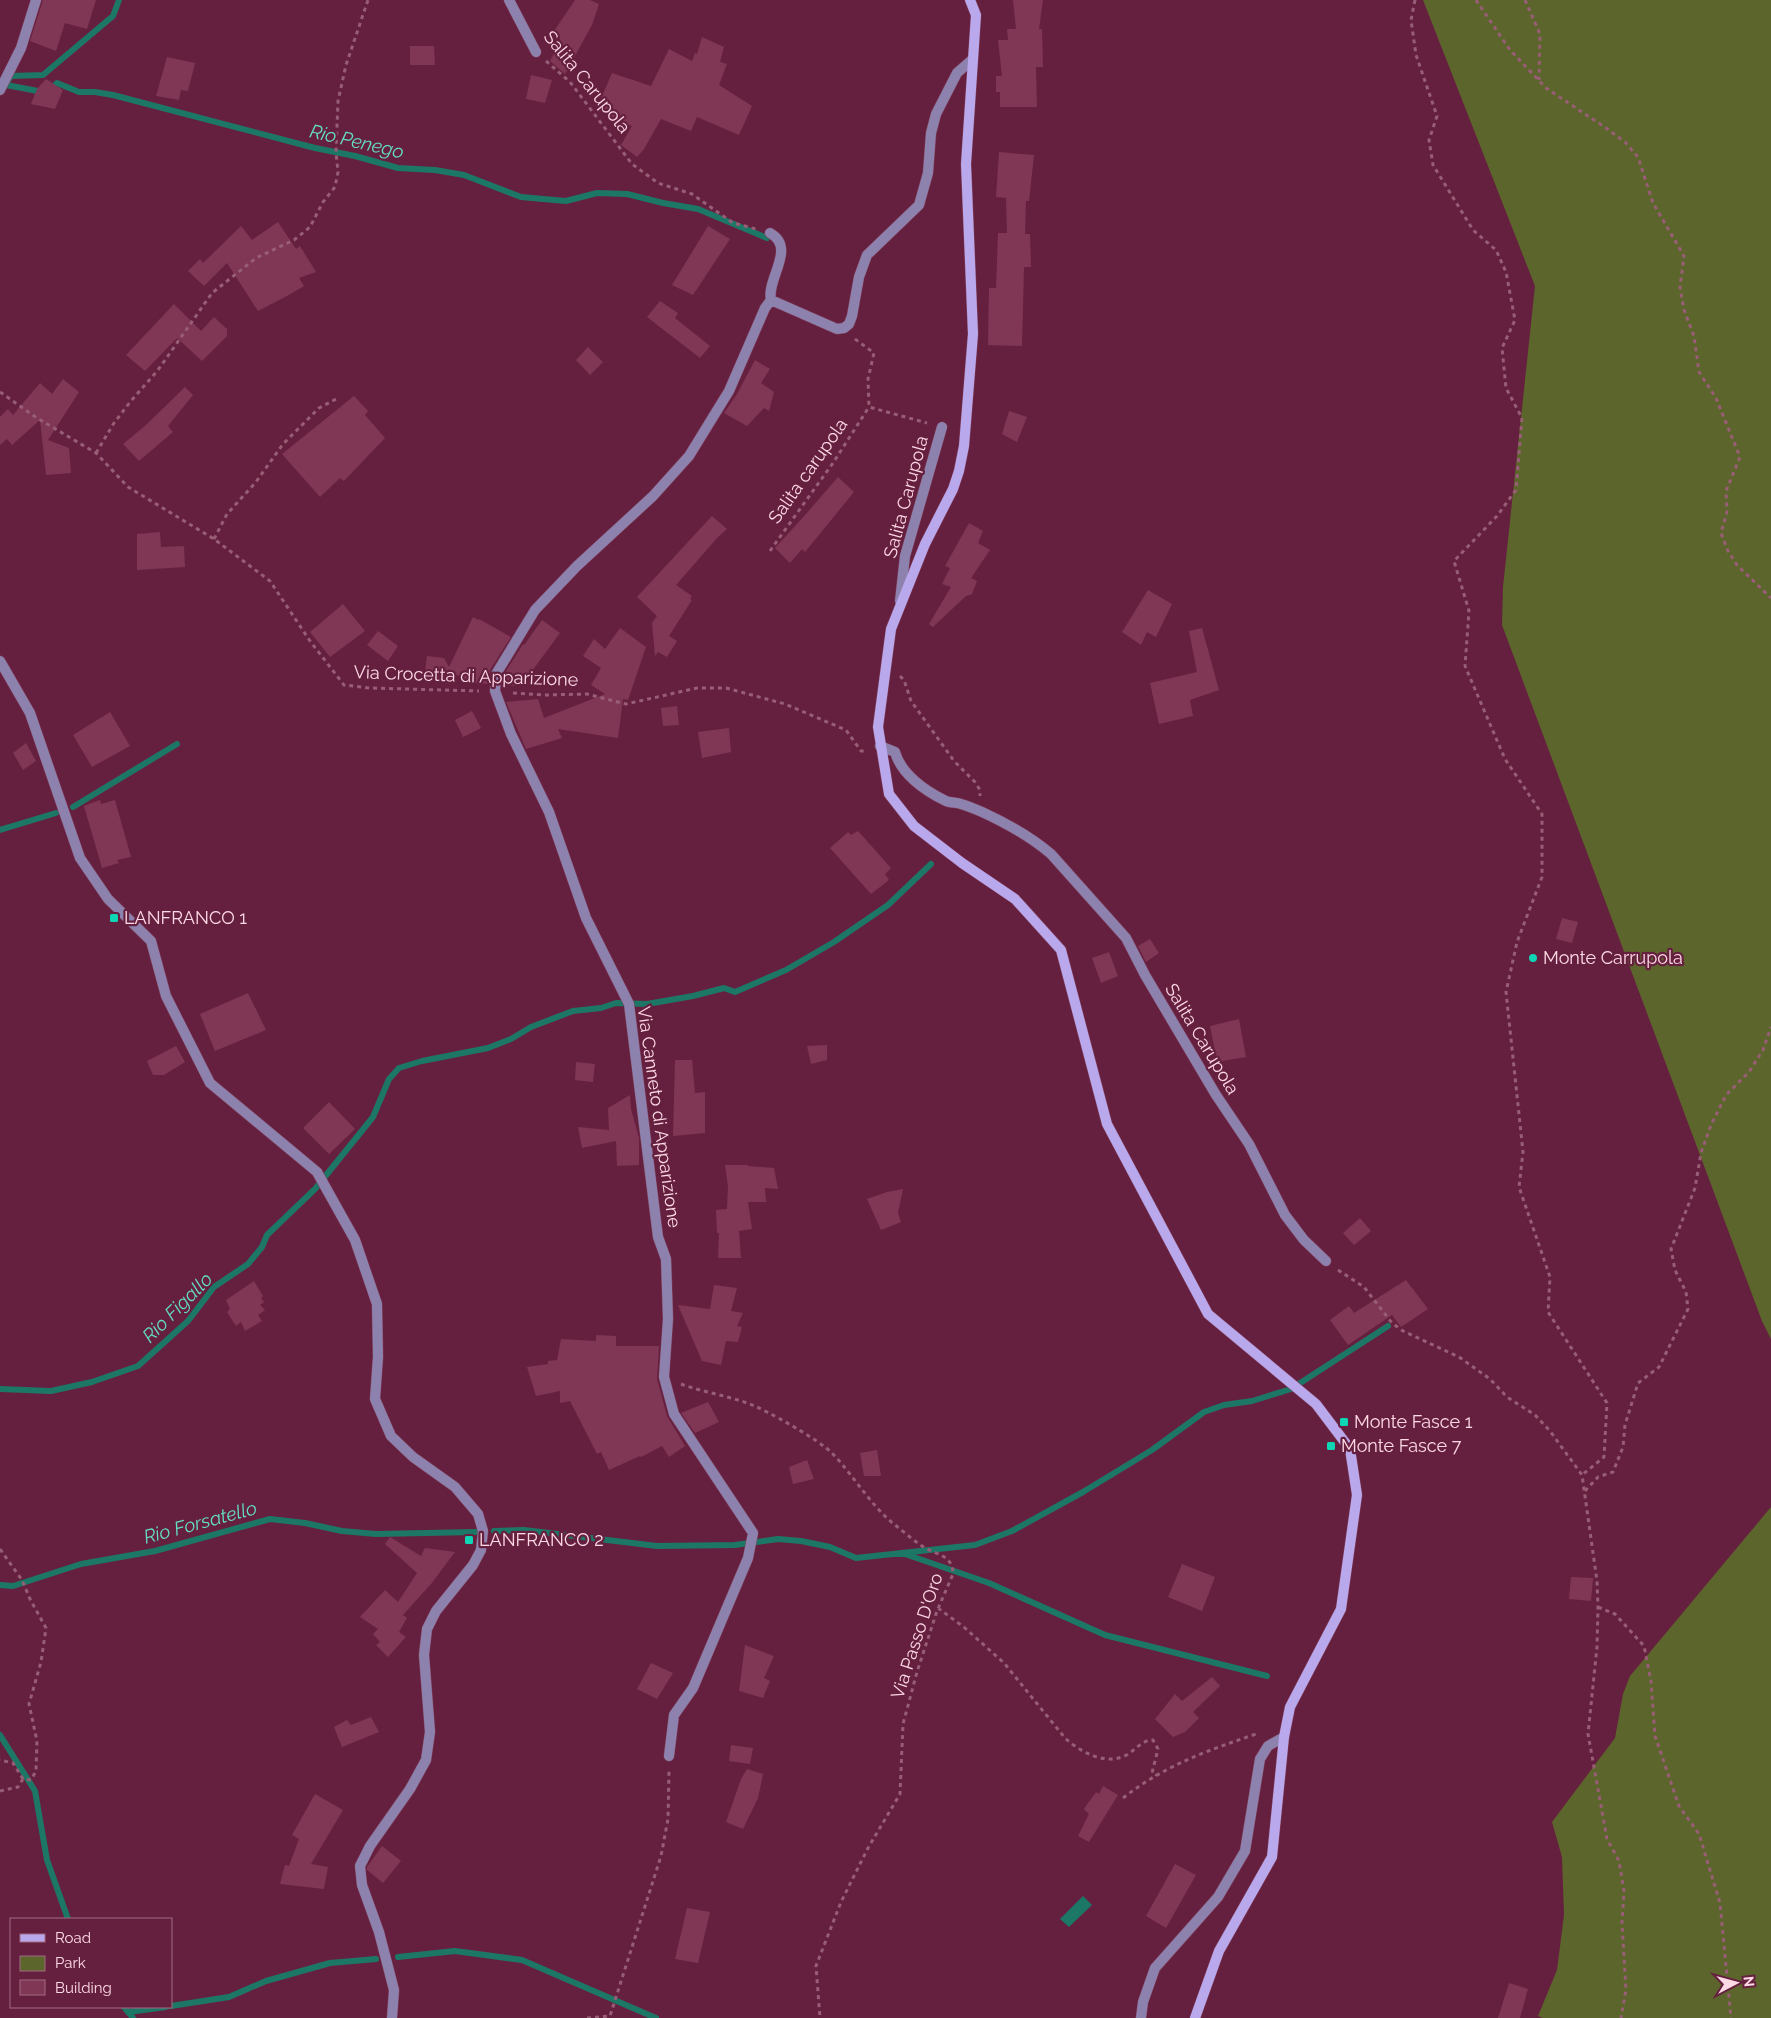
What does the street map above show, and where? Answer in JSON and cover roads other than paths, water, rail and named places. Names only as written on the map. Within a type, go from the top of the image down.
[{"type":"main road","points":[[974,3],[976,16],[966,164],[972,334],[964,446],[953,489],[924,544],[900,601],[891,629],[878,727],[889,794],[914,826],[962,863],[1015,899],[1061,950],[1107,1124],[1208,1314],[1316,1404],[1350,1449],[1357,1496],[1341,1609],[1290,1707],[1284,1737],[1272,1857],[1219,1951],[1195,2018]]},
{"type":"street","points":[[0,90],[21,48],[36,0]]},
{"type":"street","name":"Salita Carupola","points":[[509,0],[536,52]]},
{"type":"street","points":[[770,233],[780,241],[781,248],[781,257],[769,292],[771,300],[836,329],[844,328],[849,324],[859,277],[867,255],[919,206],[928,173],[931,133],[936,114],[957,73],[973,59]]},
{"type":"street","name":"Via Canneto di Apparizione","points":[[669,1756],[674,1715],[693,1688],[748,1558],[753,1533],[674,1414],[664,1377],[668,1319],[666,1259],[658,1237],[629,1004],[586,918],[549,812],[511,734],[495,691],[496,674],[535,610],[577,566],[653,496],[689,456],[729,391],[765,308],[771,300]]},
{"type":"street","name":"Salita Carupola","points":[[900,601],[905,556],[942,427]]},
{"type":"street","points":[[0,661],[30,713],[80,858],[108,899],[151,942],[166,996],[210,1083],[317,1172],[355,1240],[377,1304],[378,1357],[375,1399],[391,1436],[413,1457],[455,1487],[478,1514],[483,1532],[481,1550],[472,1565],[436,1611],[427,1629],[424,1655],[430,1732],[426,1760],[410,1789],[370,1846],[360,1866],[362,1885],[379,1932],[394,1990],[392,2018]]},
{"type":"street","name":"Salita Carupola","points":[[880,748],[895,752],[897,762],[915,781],[947,802],[960,803],[980,811],[1038,843],[1051,854],[1126,938],[1206,1078],[1249,1144],[1285,1215],[1304,1240],[1326,1261]]},
{"type":"street","points":[[1141,2018],[1142,2002],[1155,1968],[1218,1897],[1244,1851],[1260,1759],[1268,1746],[1284,1737]]},
{"type":"waterway","points":[[8,81],[11,76],[43,75],[113,16],[119,0]]},
{"type":"waterway","name":"Rio Penego","points":[[50,90],[57,83],[79,92],[113,95],[398,168],[435,170],[464,175],[521,197],[566,201],[597,193],[627,194],[698,209],[767,238]]},
{"type":"waterway","name":"Rio Penego","points":[[1,84],[43,92]]},
{"type":"waterway","points":[[73,807],[177,744]]},
{"type":"waterway","points":[[0,830],[56,813]]},
{"type":"waterway","name":"Rio Figallo","points":[[0,1389],[51,1391],[92,1382],[138,1366],[188,1321],[214,1287],[248,1264],[262,1247],[267,1235],[315,1189],[373,1117],[389,1079],[399,1068],[422,1061],[488,1048],[511,1039],[531,1027],[573,1011],[601,1008],[616,1003],[647,1004],[693,996],[724,988],[735,992],[786,970],[834,942],[888,905],[931,864]]},
{"type":"waterway","points":[[494,1531],[524,1530],[657,1546],[735,1545],[778,1539],[801,1541],[830,1547],[856,1558],[975,1545],[1012,1531],[1083,1492],[1152,1450],[1204,1412],[1224,1405],[1252,1401],[1291,1389],[1388,1326]]},
{"type":"waterway","name":"Rio Forsatello","points":[[0,1585],[13,1586],[81,1564],[155,1551],[270,1519],[305,1523],[342,1531],[376,1534],[476,1532]]},
{"type":"waterway","points":[[902,1553],[989,1583],[1105,1635],[1267,1676]]},
{"type":"waterway","points":[[0,1735],[35,1791],[47,1860],[68,1918]]},
{"type":"waterway","points":[[398,1957],[455,1951],[522,1960],[656,2018]]},
{"type":"waterway","points":[[172,2006],[229,1997],[266,1981],[330,1963],[376,1959]]},
{"type":"waterway","points":[[125,2008],[133,2018]]},
{"type":"waterway","points":[[128,2012],[158,2008]]},
{"type":"place","name":"LANFRANCO 1","points":[[114,918]]},
{"type":"place","name":"Monte Carrupola","points":[[1533,958]]},
{"type":"place","name":"Monte Fasce 1","points":[[1344,1422]]},
{"type":"place","name":"Monte Fasce 7","points":[[1331,1446]]},
{"type":"place","name":"LANFRANCO 2","points":[[469,1540]]}]
